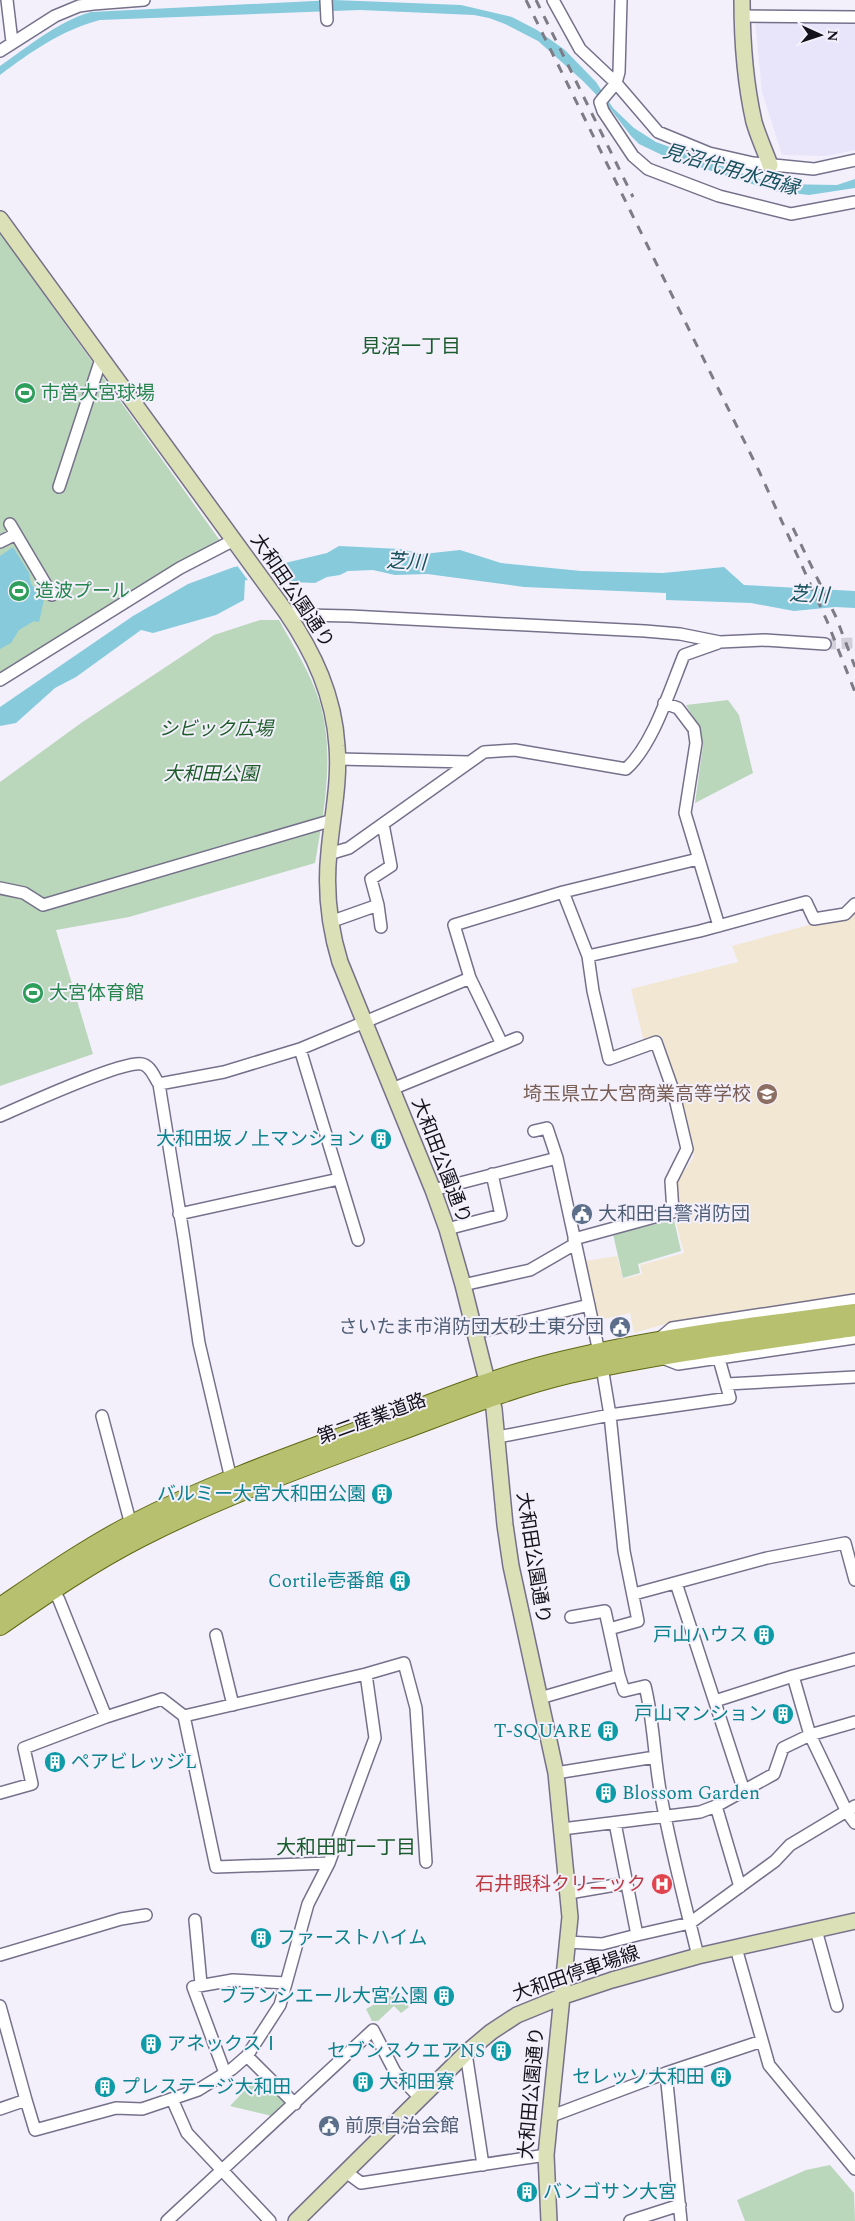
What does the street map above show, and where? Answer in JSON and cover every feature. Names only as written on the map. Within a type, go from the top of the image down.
[{"type":"main road","points":[[788,1329],[855,1313]]},
{"type":"main road","points":[[788,1329],[855,1327]]},
{"type":"main road","name":"第二産業道路","points":[[0,1626],[50,1583],[131,1525],[231,1479],[490,1390],[531,1384],[600,1360],[656,1349],[788,1329]]},
{"type":"main road","name":"第二産業道路","points":[[0,1608],[138,1538],[226,1497],[490,1390]]},
{"type":"street","points":[[7,0],[12,42]]},
{"type":"street","points":[[0,51],[65,11],[79,6],[94,2],[144,0]]},
{"type":"street","points":[[326,0],[327,16]]},
{"type":"street","points":[[554,0],[580,49],[658,132],[709,153],[733,160],[814,169],[855,160]]},
{"type":"street","points":[[621,0],[619,72],[614,85],[600,102],[603,111],[633,156],[648,169],[719,196],[791,214],[855,202]]},
{"type":"street","points":[[742,0],[744,57],[753,116],[770,165]]},
{"type":"street","points":[[742,16],[855,17]]},
{"type":"street","name":"大和田公園通り","points":[[0,219],[282,607],[310,649],[326,687],[336,730],[338,759],[328,854],[327,878],[330,922],[340,962],[433,1190],[447,1229],[463,1285],[490,1390],[498,1437],[505,1525],[511,1566],[556,1774],[568,1893],[568,1942],[560,1997],[546,2156],[549,2221]]},
{"type":"street","points":[[59,486],[101,359]]},
{"type":"street","points":[[0,542],[13,529],[52,595]]},
{"type":"street","points":[[0,680],[180,568],[237,544]]},
{"type":"street","points":[[282,607],[304,615],[680,634],[720,642],[765,640],[824,644]]},
{"type":"street","points":[[328,854],[349,848],[484,752],[515,750],[626,769],[636,759],[646,743],[684,655],[680,634]]},
{"type":"street","points":[[684,655],[720,642]]},
{"type":"street","points":[[664,703],[678,708],[694,729],[696,743],[685,813],[719,926]]},
{"type":"street","points":[[338,759],[469,762]]},
{"type":"street","points":[[0,888],[24,893],[43,906],[333,820]]},
{"type":"street","points":[[381,927],[371,878],[392,866],[383,824]]},
{"type":"street","points":[[502,1044],[470,978],[454,924],[563,892],[698,859]]},
{"type":"street","points":[[463,1285],[530,1270],[574,1242],[672,1212],[671,1181],[688,1149],[674,1090],[656,1042],[609,1059],[593,991],[588,956],[563,892]]},
{"type":"street","points":[[588,956],[719,926],[806,902],[814,919],[846,914],[855,904]]},
{"type":"street","points":[[330,922],[378,905]]},
{"type":"street","points":[[159,1084],[224,1072],[300,1050],[470,978]]},
{"type":"street","points":[[392,1090],[517,1038]]},
{"type":"street","points":[[300,1050],[358,1240]]},
{"type":"street","points":[[0,1116],[94,1076],[140,1063],[148,1066],[159,1084],[199,1344],[231,1479]]},
{"type":"street","points":[[534,1132],[547,1128],[557,1158],[589,1305],[610,1415],[620,1516],[638,1621],[609,1629]]},
{"type":"street","points":[[433,1190],[557,1158]]},
{"type":"street","points":[[447,1229],[501,1214],[492,1174]]},
{"type":"street","points":[[179,1214],[339,1179]]},
{"type":"street","points":[[855,1300],[672,1328],[656,1349],[678,1364],[855,1338]]},
{"type":"street","points":[[475,1333],[589,1305]]},
{"type":"street","points":[[498,1437],[610,1415],[730,1398],[719,1359]]},
{"type":"street","points":[[727,1384],[855,1378]]},
{"type":"street","points":[[102,1416],[131,1525]]},
{"type":"street","points":[[634,1594],[767,1558],[844,1542],[855,1580]]},
{"type":"street","points":[[50,1583],[106,1718]]},
{"type":"street","points":[[676,1583],[744,1791]]},
{"type":"street","points":[[571,1617],[605,1610],[624,1691],[645,1686],[665,1817],[698,1956]]},
{"type":"street","points":[[216,1636],[233,1705]]},
{"type":"street","points":[[715,1701],[793,1676],[855,1660]]},
{"type":"street","points":[[184,1716],[366,1674],[404,1663],[416,1708],[426,1862]]},
{"type":"street","points":[[0,2006],[35,2130],[116,2108],[142,2109],[198,2090],[247,2056],[280,2005],[308,1904],[329,1863],[375,1738],[366,1674]]},
{"type":"street","points":[[540,1698],[619,1675]]},
{"type":"street","points":[[793,1676],[810,1735],[851,1809],[855,1823]]},
{"type":"street","points":[[0,1793],[32,1784],[24,1748],[162,1699],[184,1716],[216,1867],[329,1863]]},
{"type":"street","points":[[562,1829],[700,1812],[716,1806],[774,1774],[783,1748],[810,1735],[855,1722]]},
{"type":"street","points":[[556,1774],[655,1758]]},
{"type":"street","points":[[716,1806],[740,1887]]},
{"type":"street","points":[[568,1942],[602,1944],[690,1923],[775,1861],[790,1845],[851,1809]]},
{"type":"street","points":[[616,1823],[637,1935]]},
{"type":"street","points":[[568,1893],[627,1883]]},
{"type":"street","points":[[0,1955],[121,1919],[146,1915]]},
{"type":"street","points":[[195,1920],[201,1984]]},
{"type":"street","name":"大和田停車場線","points":[[296,2221],[466,2054],[491,2032],[516,2015],[560,1997],[612,1980],[698,1956],[855,1920]]},
{"type":"street","points":[[816,1930],[838,2006]]},
{"type":"street","points":[[736,1948],[769,2065],[855,2169]]},
{"type":"street","points":[[225,2073],[193,1987],[201,1984],[233,1980],[286,1983]]},
{"type":"street","points":[[167,2221],[373,2030],[396,2072],[420,2098]]},
{"type":"street","points":[[549,2117],[666,2073],[762,2041]]},
{"type":"street","points":[[466,2054],[483,2165]]},
{"type":"street","points":[[247,2056],[295,2104]]},
{"type":"street","points":[[666,2073],[681,2221]]},
{"type":"street","points":[[172,2099],[187,2133],[270,2221]]},
{"type":"street","points":[[0,2109],[26,2100]]},
{"type":"street","points":[[346,2172],[361,2183],[546,2156]]},
{"type":"street","points":[[630,2221],[680,2205]]},
{"type":"shaded area","points":[[755,19],[855,22],[855,150],[826,156],[782,155],[762,92]]},
{"type":"shaded area","name":"埼玉県立大宮商業高等学校","points":[[855,910],[855,1295],[669,1323],[634,1333],[630,1313],[597,1321],[585,1261],[617,1256],[623,1279],[642,1274],[640,1265],[684,1253],[675,1220],[680,1216],[677,1182],[693,1158],[694,1147],[662,1036],[644,1042],[631,989],[738,962],[732,946],[816,923]]},
{"type":"green space","points":[[0,233],[221,542],[0,675]]},
{"type":"green space","name":"大和田公園","points":[[260,620],[279,620],[302,661],[320,703],[327,743],[327,763],[322,823],[315,863],[129,917],[56,930],[93,1054],[0,1086],[0,782],[81,723],[214,635]]},
{"type":"green space","points":[[728,700],[739,715],[753,773],[695,803],[703,745],[700,729],[686,705]]},
{"type":"green space","points":[[674,1220],[681,1251],[638,1264],[640,1273],[623,1278],[613,1234]]},
{"type":"green space","points":[[396,1992],[409,2007],[401,2013],[394,2006],[378,2021],[372,2021],[366,2009]]},
{"type":"green space","points":[[261,2073],[287,2101],[272,2116],[230,2106]]},
{"type":"green space","points":[[830,2165],[854,2193],[855,2221],[745,2221],[737,2200],[806,2170]]},
{"type":"water","name":"見沼代用水西縁","points":[[334,0],[461,5],[512,17],[537,30],[565,50],[596,82],[613,108],[634,128],[656,142],[752,177],[779,184],[837,185],[855,179],[855,188],[809,195],[774,191],[662,155],[639,144],[612,111],[583,81],[538,41],[505,24],[474,15],[360,10],[100,20],[60,35],[0,75],[0,66],[33,43],[55,28],[91,12]]},
{"type":"water","name":"芝川","points":[[339,546],[400,549],[423,554],[460,550],[501,563],[581,571],[663,573],[724,567],[744,585],[855,591],[855,608],[835,607],[794,611],[751,603],[666,600],[666,593],[524,587],[427,574],[395,575],[373,570],[348,571],[340,575],[327,577],[315,583],[245,580],[244,600],[216,615],[153,633],[141,630],[76,677],[55,688],[16,723],[0,726],[0,707],[133,616],[188,584],[234,567],[268,561],[273,550],[282,556],[285,563],[327,553]]},
{"type":"water","name":"造波プール","points":[[13,547],[29,573],[31,584],[44,599],[39,622],[34,621],[19,630],[11,643],[0,649],[0,556]]},
{"type":"pier","points":[[262,559],[281,584],[250,583],[236,564]]},
{"type":"tunnel","points":[[825,644],[855,643]]},
{"type":"railway","points":[[526,0],[759,471],[827,621],[855,692]]},
{"type":"railway","points":[[536,0],[633,197]]},
{"type":"railway","points":[[793,528],[836,617],[855,667]]},
{"type":"place","name":"市営大宮球場","points":[[25,393]]},
{"type":"place","name":"造波プール","points":[[19,591]]},
{"type":"place","name":"大宮体育館","points":[[33,993]]},
{"type":"place","name":"埼玉県立大宮商業高等学校","points":[[767,1094]]},
{"type":"place","name":"大和田坂ノ上マンション","points":[[381,1139]]},
{"type":"place","name":"大和田自警消防団","points":[[582,1214]]},
{"type":"place","name":"さいたま市消防団大砂土東分団","points":[[620,1327]]},
{"type":"place","name":"バルミー大宮大和田公園","points":[[382,1494]]},
{"type":"place","name":"Cortile壱番館","points":[[400,1581]]},
{"type":"place","name":"戸山ハウス","points":[[764,1635]]},
{"type":"place","name":"戸山マンション","points":[[783,1714]]},
{"type":"place","name":"T-SQUARE","points":[[608,1731]]},
{"type":"place","name":"ペアビレッジL","points":[[55,1762]]},
{"type":"place","name":"Blossom Garden","points":[[606,1793]]},
{"type":"place","name":"石井眼科クリニック","points":[[662,1884]]},
{"type":"place","name":"ファーストハイム","points":[[261,1938]]},
{"type":"place","name":"ブランシエール大宮公園","points":[[444,1996]]},
{"type":"place","name":"アネックスⅠ","points":[[151,2044]]},
{"type":"place","name":"セブンスクエアNS","points":[[501,2051]]},
{"type":"place","name":"セレッソ大和田","points":[[721,2077]]},
{"type":"place","name":"大和田寮","points":[[363,2082]]},
{"type":"place","name":"プレステージ大和田","points":[[105,2087]]},
{"type":"place","name":"前原自治会館","points":[[329,2126]]},
{"type":"place","name":"バンゴサン大宮","points":[[527,2192]]},
{"type":"district","name":"見沼一丁目","points":[[411,347]]},
{"type":"district","name":"大和田町一丁目","points":[[346,1848]]},
{"type":"park label","name":"シビック広場","points":[[216,729]]}]
